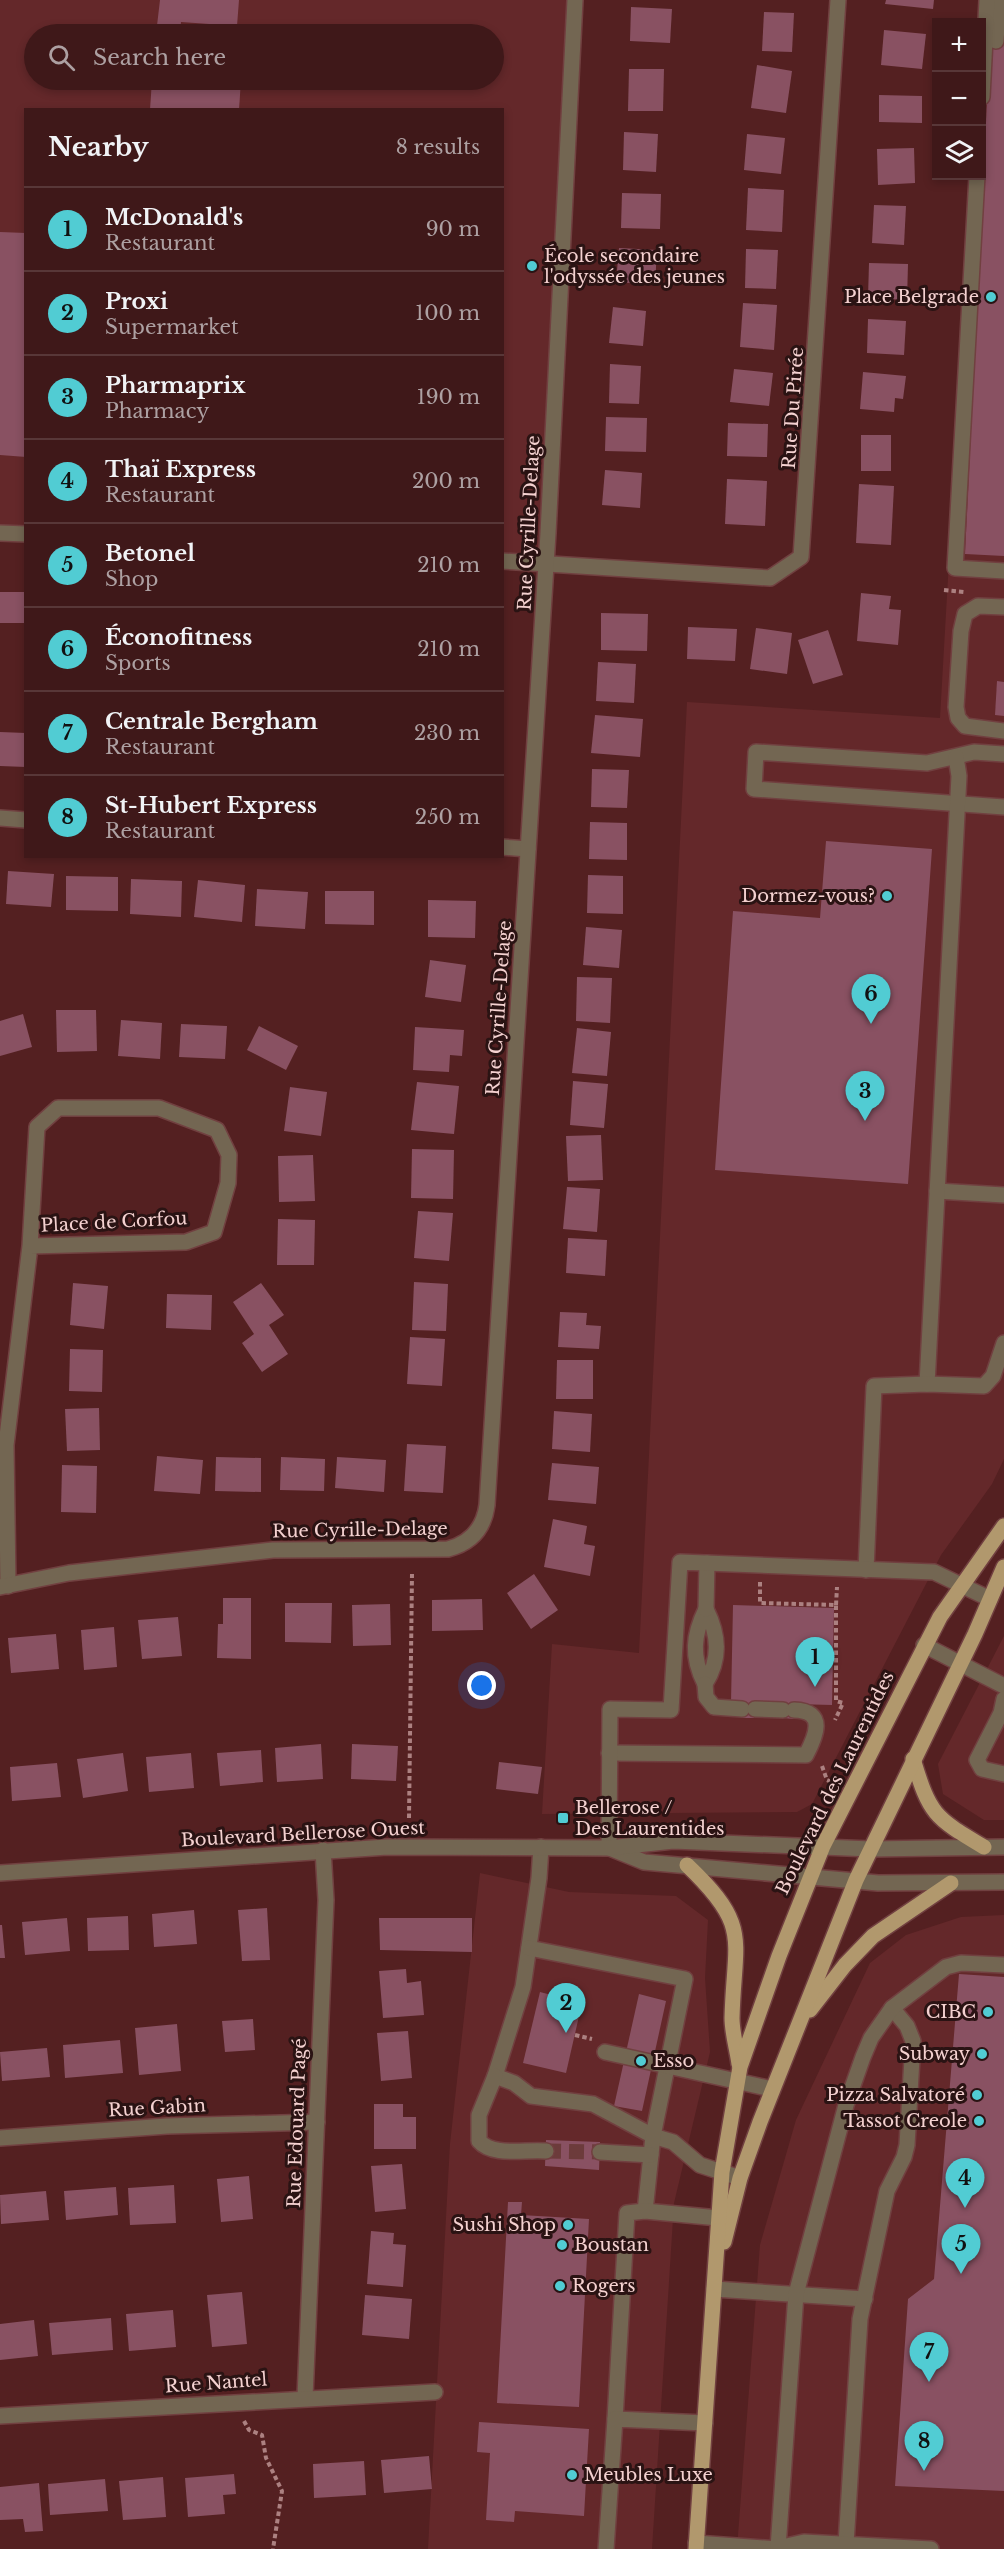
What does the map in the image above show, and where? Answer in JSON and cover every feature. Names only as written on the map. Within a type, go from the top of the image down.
[{"type":"main road","name":"Boulevard des Laurentides","points":[[696,2546],[714,2289],[723,2218],[722,2172],[738,2073],[823,1846],[924,1645],[940,1617],[1004,1526]]},
{"type":"main road","name":"Boulevard des Laurentides","points":[[723,2218],[856,1880],[961,1664],[1004,1567]]},
{"type":"main road","points":[[913,1759],[926,1800],[934,1813],[984,1847]]},
{"type":"main road","points":[[687,1865],[712,1889],[725,1907],[736,1936],[738,1958],[732,2020],[738,2073]]},
{"type":"main road","points":[[799,2024],[845,1965],[866,1943],[893,1920],[951,1882]]},
{"type":"street","name":"Rue Cyrille-Delage","points":[[4,1586],[69,1573],[273,1550],[448,1549],[470,1540],[480,1528],[487,1505],[546,563],[575,0]]},
{"type":"street","name":"Rue Du Pirée","points":[[546,563],[770,578],[801,556],[838,0]]},
{"type":"street","points":[[983,72],[987,0]]},
{"type":"street","points":[[996,40],[999,0]]},
{"type":"street","points":[[977,180],[955,568],[1004,571]]},
{"type":"street","points":[[0,533],[24,534]]},
{"type":"street","points":[[504,561],[546,563]]},
{"type":"street","points":[[1004,607],[978,606],[964,614],[956,707],[958,718],[965,726],[1004,731]]},
{"type":"street","points":[[1004,754],[974,752],[927,763],[756,752],[754,789],[1004,807]]},
{"type":"street","points":[[927,1384],[959,776],[956,757]]},
{"type":"street","points":[[0,818],[24,820]]},
{"type":"street","points":[[504,847],[528,849]]},
{"type":"street","name":"Place de Corfou","points":[[4,1586],[6,1445],[30,1246],[37,1127],[58,1108],[159,1108],[217,1130],[229,1155],[228,1183],[214,1232],[186,1242],[30,1246]]},
{"type":"street","points":[[937,1191],[1004,1195]]},
{"type":"street","points":[[866,1570],[874,1386],[927,1384],[984,1386],[991,1380],[1004,1343]]},
{"type":"street","points":[[609,1848],[610,1709],[671,1710],[680,1562],[938,1572],[990,1599]]},
{"type":"street","points":[[609,1752],[806,1755],[816,1735],[816,1723],[810,1714],[788,1710],[714,1707],[706,1697],[705,1684],[715,1668],[716,1629],[706,1609],[707,1563]]},
{"type":"street","points":[[924,1645],[1004,1686]]},
{"type":"street","points":[[1004,1700],[1001,1713],[977,1760],[982,1769],[1004,1774]]},
{"type":"street","name":"Boulevard Bellerose Ouest","points":[[0,1874],[414,1846],[609,1848],[673,1841],[871,1849],[1004,1847]]},
{"type":"street","points":[[541,1847],[523,1987],[495,2076],[479,2115],[477,2128],[479,2141],[487,2148],[499,2151],[546,2151]]},
{"type":"street","name":"Boulevard Bellerose Ouest","points":[[609,1848],[644,1862],[856,1880],[1004,1882]]},
{"type":"street","name":"Rue Edouard Pagé","points":[[305,2397],[326,1900],[322,1851]]},
{"type":"street","points":[[529,1948],[685,1979],[653,2136],[645,2211]]},
{"type":"street","points":[[778,2548],[796,2294],[846,2105],[872,2038],[892,2008],[953,1964],[1004,1965]]},
{"type":"street","points":[[846,2544],[860,2319],[887,2191],[904,2157],[906,2145],[912,2041],[907,2026],[892,2008]]},
{"type":"street","points":[[605,2052],[667,2066],[738,2073],[772,2089]]},
{"type":"street","points":[[495,2076],[514,2083],[531,2096],[593,2104],[653,2136],[668,2139],[700,2164],[740,2178]]},
{"type":"street","name":"Rue Gabin","points":[[0,2138],[168,2126],[317,2122]]},
{"type":"street","points":[[600,2152],[651,2155]]},
{"type":"street","points":[[606,2549],[627,2213],[645,2211],[723,2218]]},
{"type":"street","points":[[714,2289],[865,2299]]},
{"type":"street","name":"Rue Nantel","points":[[0,2416],[305,2397],[435,2392]]},
{"type":"street","points":[[615,2419],[705,2423]]},
{"type":"street","points":[[696,2546],[778,2548],[804,2542],[931,2549]]},
{"type":"path","points":[[409,1818],[412,1574]]},
{"type":"path","points":[[760,1603],[836,1605],[836,1701]]},
{"type":"path","points":[[821,1762],[827,1780],[835,1783]]},
{"type":"path","points":[[242,2401],[244,2421],[249,2430],[262,2435],[266,2458],[282,2491],[273,2549]]},
{"type":"shaded area","name":"École secondaire l'odyssée des jeunes","points":[[0,0],[575,0],[546,563],[504,561],[504,108],[24,108],[24,534],[0,533]]},
{"type":"shaded area","points":[[1004,0],[1004,1459],[992,1484],[941,1555],[812,1804],[797,1812],[542,1814],[552,1644],[639,1653],[687,702],[940,718],[971,180],[986,180],[986,18]]},
{"type":"shaded area","points":[[1004,1636],[1004,1820],[984,1820],[943,1794],[938,1764]]},
{"type":"shaded area","points":[[480,1873],[569,1892],[676,1896],[708,1920],[705,1978],[710,2052],[674,2203],[652,2549],[428,2549],[450,2144]]},
{"type":"shaded area","points":[[1004,1915],[1004,2549],[737,2549],[760,2245],[796,2120],[870,1963],[906,1935],[961,1917]]},
{"type":"building","points":[[160,0],[239,0],[237,24],[181,22],[181,24],[157,24]]},
{"type":"building","points":[[886,0],[934,0],[933,9],[885,4]]},
{"type":"building","points":[[631,7],[672,9],[670,43],[630,41]]},
{"type":"building","points":[[764,12],[794,13],[792,52],[762,51]]},
{"type":"building","points":[[884,30],[926,34],[922,69],[881,65]]},
{"type":"building","name":"Place Belgrade","points":[[990,40],[1004,41],[1004,556],[965,554],[983,180],[986,180]]},
{"type":"building","points":[[757,65],[792,71],[786,113],[751,108]]},
{"type":"building","points":[[629,69],[664,69],[663,111],[628,111]]},
{"type":"building","points":[[151,90],[240,90],[239,108],[150,108]]},
{"type":"building","points":[[879,95],[922,96],[922,123],[879,122]]},
{"type":"building","points":[[624,132],[658,134],[656,172],[623,170]]},
{"type":"building","points":[[747,134],[785,138],[781,174],[744,170]]},
{"type":"building","points":[[914,148],[915,183],[878,185],[877,149]]},
{"type":"building","points":[[748,188],[784,190],[782,232],[746,230]]},
{"type":"building","points":[[622,193],[661,194],[660,229],[621,228]]},
{"type":"building","points":[[874,205],[906,206],[904,245],[872,243]]},
{"type":"building","points":[[0,232],[24,233],[24,457],[0,455]]},
{"type":"building","points":[[619,248],[657,250],[655,285],[616,282]]},
{"type":"building","points":[[746,249],[778,250],[776,289],[745,288]]},
{"type":"building","points":[[869,263],[908,264],[907,300],[868,298]]},
{"type":"building","points":[[743,303],[777,305],[774,350],[740,347]]},
{"type":"building","points":[[613,307],[646,311],[643,346],[609,343]]},
{"type":"building","points":[[868,319],[906,321],[904,355],[867,353]]},
{"type":"building","points":[[610,364],[641,366],[639,404],[609,403]]},
{"type":"building","points":[[734,369],[773,373],[769,406],[730,402]]},
{"type":"building","points":[[863,372],[906,376],[903,399],[895,398],[894,412],[860,409]]},
{"type":"building","points":[[606,417],[647,418],[646,452],[605,451]]},
{"type":"building","points":[[728,423],[768,424],[767,457],[727,456]]},
{"type":"building","points":[[861,435],[891,435],[891,471],[861,471]]},
{"type":"building","points":[[605,470],[642,473],[640,508],[602,505]]},
{"type":"building","points":[[727,479],[767,481],[765,526],[725,524]]},
{"type":"building","points":[[859,484],[894,486],[891,545],[856,543]]},
{"type":"building","points":[[0,592],[24,592],[24,623],[0,623]]},
{"type":"building","points":[[861,593],[891,596],[889,609],[901,610],[898,645],[857,641]]},
{"type":"building","points":[[601,613],[648,614],[647,651],[601,650]]},
{"type":"building","points":[[688,627],[737,629],[735,661],[687,659]]},
{"type":"building","points":[[756,628],[792,633],[787,674],[750,669]]},
{"type":"building","points":[[828,630],[843,675],[813,684],[798,640]]},
{"type":"building","points":[[598,662],[636,664],[634,703],[596,701]]},
{"type":"building","points":[[997,681],[1004,682],[1004,716],[995,715]]},
{"type":"building","points":[[595,715],[643,719],[640,757],[591,753]]},
{"type":"building","points":[[0,732],[24,733],[24,767],[0,766]]},
{"type":"building","points":[[592,769],[629,770],[627,808],[591,807]]},
{"type":"building","points":[[590,822],[627,823],[627,860],[589,859]]},
{"type":"building","points":[[826,841],[932,849],[908,1184],[715,1170],[733,911],[820,918]]},
{"type":"building","points":[[8,871],[54,874],[51,907],[6,904]]},
{"type":"building","points":[[588,875],[623,876],[623,914],[587,913]]},
{"type":"building","points":[[66,876],[118,877],[118,911],[66,910]]},
{"type":"building","points":[[131,879],[182,881],[181,917],[130,914]]},
{"type":"building","points":[[198,880],[245,885],[242,922],[194,917]]},
{"type":"building","points":[[257,889],[308,892],[305,929],[255,926]]},
{"type":"building","points":[[325,891],[374,891],[374,925],[325,924]]},
{"type":"building","points":[[428,900],[476,901],[475,938],[428,937]]},
{"type":"building","points":[[586,927],[622,930],[619,968],[583,965]]},
{"type":"building","points":[[430,960],[466,965],[461,1002],[425,997]]},
{"type":"building","points":[[577,977],[612,978],[610,1023],[576,1021]]},
{"type":"building","points":[[56,1010],[96,1010],[97,1051],[57,1052]]},
{"type":"building","points":[[23,1014],[32,1047],[0,1056],[0,1021]]},
{"type":"building","points":[[121,1020],[162,1023],[160,1059],[118,1056]]},
{"type":"building","points":[[181,1024],[227,1026],[225,1059],[179,1057]]},
{"type":"building","points":[[259,1026],[298,1046],[286,1070],[247,1050]]},
{"type":"building","points":[[415,1027],[464,1030],[462,1056],[450,1055],[449,1072],[413,1070]]},
{"type":"building","points":[[577,1028],[611,1032],[607,1076],[572,1073]]},
{"type":"building","points":[[573,1081],[608,1084],[604,1128],[570,1125]]},
{"type":"building","points":[[417,1082],[459,1086],[454,1134],[411,1130]]},
{"type":"building","points":[[290,1087],[327,1092],[321,1136],[284,1131]]},
{"type":"building","points":[[601,1135],[603,1180],[568,1181],[566,1136]]},
{"type":"building","points":[[412,1149],[454,1150],[453,1199],[411,1198]]},
{"type":"building","points":[[313,1155],[315,1201],[279,1202],[278,1156]]},
{"type":"building","points":[[567,1187],[600,1189],[597,1232],[563,1229]]},
{"type":"building","points":[[418,1211],[453,1213],[449,1261],[414,1258]]},
{"type":"building","points":[[278,1219],[315,1220],[314,1265],[277,1265]]},
{"type":"building","points":[[568,1238],[607,1240],[605,1276],[566,1273]]},
{"type":"building","points":[[414,1282],[448,1284],[446,1331],[412,1330]]},
{"type":"building","points":[[73,1283],[108,1286],[104,1329],[70,1325]]},
{"type":"building","points":[[261,1283],[284,1315],[269,1325],[288,1354],[262,1372],[242,1343],[254,1334],[233,1302]]},
{"type":"building","points":[[167,1294],[212,1295],[211,1330],[166,1328]]},
{"type":"building","points":[[560,1312],[587,1313],[586,1325],[601,1326],[599,1349],[558,1347]]},
{"type":"building","points":[[410,1337],[445,1339],[442,1386],[407,1384]]},
{"type":"building","points":[[70,1349],[103,1350],[102,1392],[69,1391]]},
{"type":"building","points":[[557,1360],[593,1360],[593,1399],[556,1399]]},
{"type":"building","points":[[99,1408],[100,1450],[67,1451],[65,1409]]},
{"type":"building","points":[[554,1411],[592,1414],[590,1452],[552,1449]]},
{"type":"building","points":[[407,1444],[446,1446],[443,1493],[404,1491]]},
{"type":"building","points":[[157,1456],[203,1460],[200,1494],[154,1491]]},
{"type":"building","points":[[216,1457],[261,1458],[261,1492],[215,1491]]},
{"type":"building","points":[[281,1457],[325,1459],[324,1491],[280,1490]]},
{"type":"building","points":[[337,1457],[386,1460],[384,1492],[335,1488]]},
{"type":"building","points":[[552,1463],[599,1467],[596,1504],[548,1500]]},
{"type":"building","points":[[62,1465],[97,1466],[96,1513],[61,1512]]},
{"type":"building","points":[[553,1519],[587,1526],[584,1544],[595,1546],[590,1576],[544,1567]]},
{"type":"building","points":[[534,1574],[558,1610],[531,1629],[507,1593]]},
{"type":"building","points":[[223,1598],[251,1598],[251,1659],[217,1658],[218,1624],[223,1624]]},
{"type":"building","points":[[482,1599],[483,1630],[432,1631],[432,1600]]},
{"type":"building","points":[[285,1603],[332,1603],[331,1643],[285,1642]]},
{"type":"building","points":[[390,1604],[391,1645],[353,1646],[352,1605]]},
{"type":"building","points":[[733,1605],[834,1608],[832,1705],[794,1704],[794,1719],[783,1718],[783,1704],[755,1703],[754,1718],[742,1718],[742,1703],[731,1702]]},
{"type":"building","points":[[178,1617],[182,1656],[142,1659],[138,1620]]},
{"type":"building","points":[[114,1627],[117,1667],[84,1670],[81,1630]]},
{"type":"building","points":[[56,1634],[59,1669],[11,1673],[8,1638]]},
{"type":"building","points":[[321,1744],[323,1779],[277,1782],[275,1748]]},
{"type":"building","points":[[352,1744],[398,1746],[396,1781],[351,1779]]},
{"type":"building","points":[[261,1750],[263,1782],[220,1786],[217,1753]]},
{"type":"building","points":[[123,1753],[128,1791],[83,1798],[77,1759]]},
{"type":"building","points":[[191,1753],[194,1788],[149,1792],[146,1757]]},
{"type":"building","points":[[499,1762],[542,1767],[538,1794],[496,1789]]},
{"type":"building","points":[[57,1763],[61,1797],[12,1801],[10,1767]]},
{"type":"building","points":[[267,1908],[270,1960],[242,1961],[238,1910]]},
{"type":"building","points":[[194,1910],[197,1944],[154,1947],[152,1914]]},
{"type":"building","points":[[128,1916],[129,1950],[88,1951],[87,1918]]},
{"type":"building","points":[[67,1918],[70,1951],[25,1955],[22,1922]]},
{"type":"building","points":[[379,1918],[472,1918],[472,1952],[380,1950]]},
{"type":"building","points":[[0,1925],[2,1925],[5,1958],[0,1958]]},
{"type":"building","points":[[406,1969],[407,1983],[421,1981],[424,2015],[383,2018],[379,1971]]},
{"type":"building","points":[[959,1974],[1004,1977],[1004,2491],[895,2486],[908,2299],[934,2279]]},
{"type":"building","points":[[540,1992],[582,2003],[566,2073],[523,2063]]},
{"type":"building","points":[[639,1994],[666,2001],[642,2111],[614,2106]]},
{"type":"building","points":[[253,2019],[255,2050],[225,2052],[222,2021]]},
{"type":"building","points":[[177,2024],[181,2071],[139,2075],[135,2028]]},
{"type":"building","points":[[408,2031],[412,2078],[381,2081],[377,2033]]},
{"type":"building","points":[[120,2040],[123,2073],[65,2078],[63,2045]]},
{"type":"building","points":[[47,2048],[50,2077],[2,2081],[0,2052]]},
{"type":"building","points":[[374,2104],[403,2104],[403,2117],[416,2117],[416,2149],[374,2149]]},
{"type":"building","points":[[546,2140],[600,2142],[599,2170],[545,2166]]},
{"type":"building","points":[[402,2164],[406,2209],[375,2212],[371,2166]]},
{"type":"building","points":[[249,2176],[253,2219],[221,2222],[217,2179]]},
{"type":"building","points":[[174,2185],[176,2223],[130,2225],[128,2188]]},
{"type":"building","points":[[116,2187],[118,2215],[66,2220],[64,2191]]},
{"type":"building","points":[[46,2191],[49,2220],[1,2224],[0,2195]]},
{"type":"building","points":[[508,2202],[522,2202],[521,2215],[589,2219],[579,2407],[497,2403]]},
{"type":"building","points":[[371,2231],[394,2233],[393,2244],[406,2245],[403,2287],[367,2284]]},
{"type":"building","points":[[242,2292],[247,2344],[212,2347],[207,2295]]},
{"type":"building","points":[[365,2295],[412,2299],[409,2339],[362,2335]]},
{"type":"building","points":[[173,2310],[176,2347],[129,2351],[126,2314]]},
{"type":"building","points":[[111,2318],[113,2350],[52,2355],[49,2323]]},
{"type":"building","points":[[34,2320],[38,2356],[0,2360],[0,2324]]},
{"type":"building","points":[[479,2422],[589,2429],[584,2516],[515,2511],[514,2522],[486,2520],[490,2453],[477,2452]]},
{"type":"building","points":[[429,2456],[432,2489],[384,2493],[381,2460]]},
{"type":"building","points":[[364,2461],[366,2495],[314,2498],[313,2464]]},
{"type":"building","points":[[234,2474],[236,2494],[223,2495],[225,2514],[188,2517],[185,2478]]},
{"type":"building","points":[[163,2477],[166,2517],[123,2520],[119,2481]]},
{"type":"building","points":[[105,2479],[108,2511],[50,2515],[48,2484]]},
{"type":"building","points":[[39,2483],[43,2531],[25,2532],[23,2519],[0,2520],[0,2487]]},
{"type":"tunnel","points":[[546,2151],[600,2152]]},
{"type":"place","name":"École secondaire l'odyssée des jeunes","points":[[532,266]]},
{"type":"place","name":"Place Belgrade","points":[[991,297]]},
{"type":"place","name":"Dormez-vous?","points":[[887,896]]},
{"type":"place","name":"Éconofitness","points":[[871,1024]]},
{"type":"place","name":"Pharmaprix","points":[[865,1121]]},
{"type":"place","name":"McDonald's","points":[[815,1687]]},
{"type":"place","name":"Bellerose / Des Laurentides","points":[[563,1818]]},
{"type":"place","name":"CIBC","points":[[988,2012]]},
{"type":"place","name":"Proxi","points":[[566,2033]]},
{"type":"place","name":"Subway","points":[[982,2054]]},
{"type":"place","name":"Esso","points":[[641,2061]]},
{"type":"place","name":"Pizza Salvatoré","points":[[977,2095]]},
{"type":"place","name":"Tassot Creole","points":[[979,2121]]},
{"type":"place","name":"Thaï Express","points":[[965,2208]]},
{"type":"place","name":"Sushi Shop","points":[[568,2225]]},
{"type":"place","name":"Boustan","points":[[562,2245]]},
{"type":"place","name":"Betonel","points":[[961,2274]]},
{"type":"place","name":"Rogers","points":[[560,2286]]},
{"type":"place","name":"Centrale Bergham","points":[[929,2382]]},
{"type":"place","name":"St-Hubert Express","points":[[924,2471]]},
{"type":"place","name":"Meubles Luxe","points":[[572,2475]]}]
